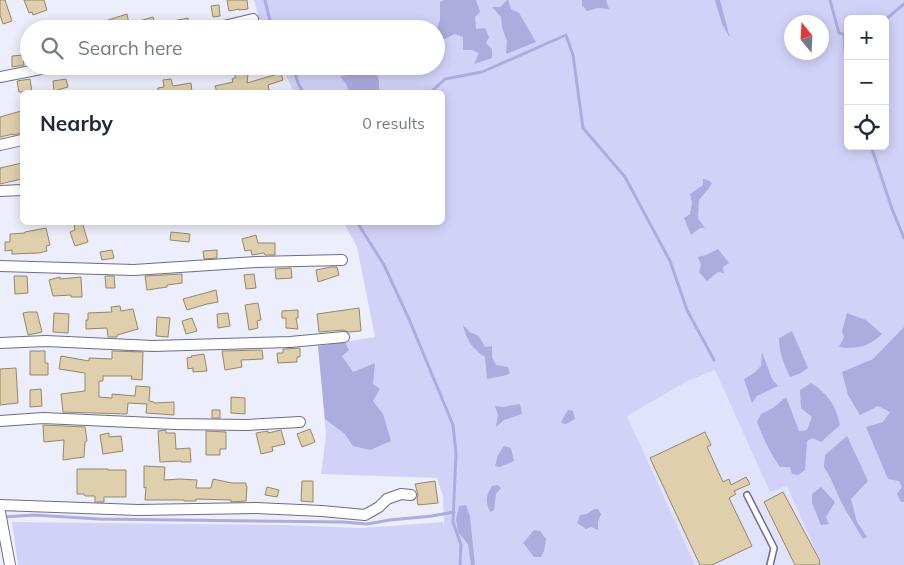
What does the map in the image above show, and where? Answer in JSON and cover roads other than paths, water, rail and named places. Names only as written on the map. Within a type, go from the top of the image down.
[{"type":"street","points":[[245,20],[252,18]]},
{"type":"street","points":[[0,77],[20,73]]},
{"type":"street","points":[[0,144],[20,140]]},
{"type":"street","points":[[0,191],[20,190]]},
{"type":"street","points":[[0,266],[134,270],[256,262],[342,260]]},
{"type":"street","points":[[0,343],[46,341],[153,346],[290,342],[344,337]]},
{"type":"street","points":[[0,421],[43,418],[246,425],[300,422]]},
{"type":"street","points":[[0,505],[138,510],[256,508],[365,515],[379,507],[387,499],[401,494],[411,495]]},
{"type":"street","points":[[0,512],[10,565]]},
{"type":"lane","points":[[747,495],[774,548],[770,565]]},
{"type":"waterway","points":[[265,0],[270,20]]},
{"type":"waterway","points":[[830,0],[839,33],[844,34]]},
{"type":"waterway","points":[[889,17],[904,4]]},
{"type":"waterway","points":[[433,90],[445,79],[482,72],[566,35],[573,55],[583,128],[625,177],[670,261],[687,310],[714,360]]},
{"type":"waterway","points":[[296,75],[302,90]]},
{"type":"waterway","points":[[872,150],[904,238]]},
{"type":"waterway","points":[[359,225],[384,265],[409,319],[453,425],[456,453],[453,522],[461,545],[460,565]]},
{"type":"waterway","points":[[3,517],[34,515],[99,519],[343,522],[367,524],[454,512]]}]
